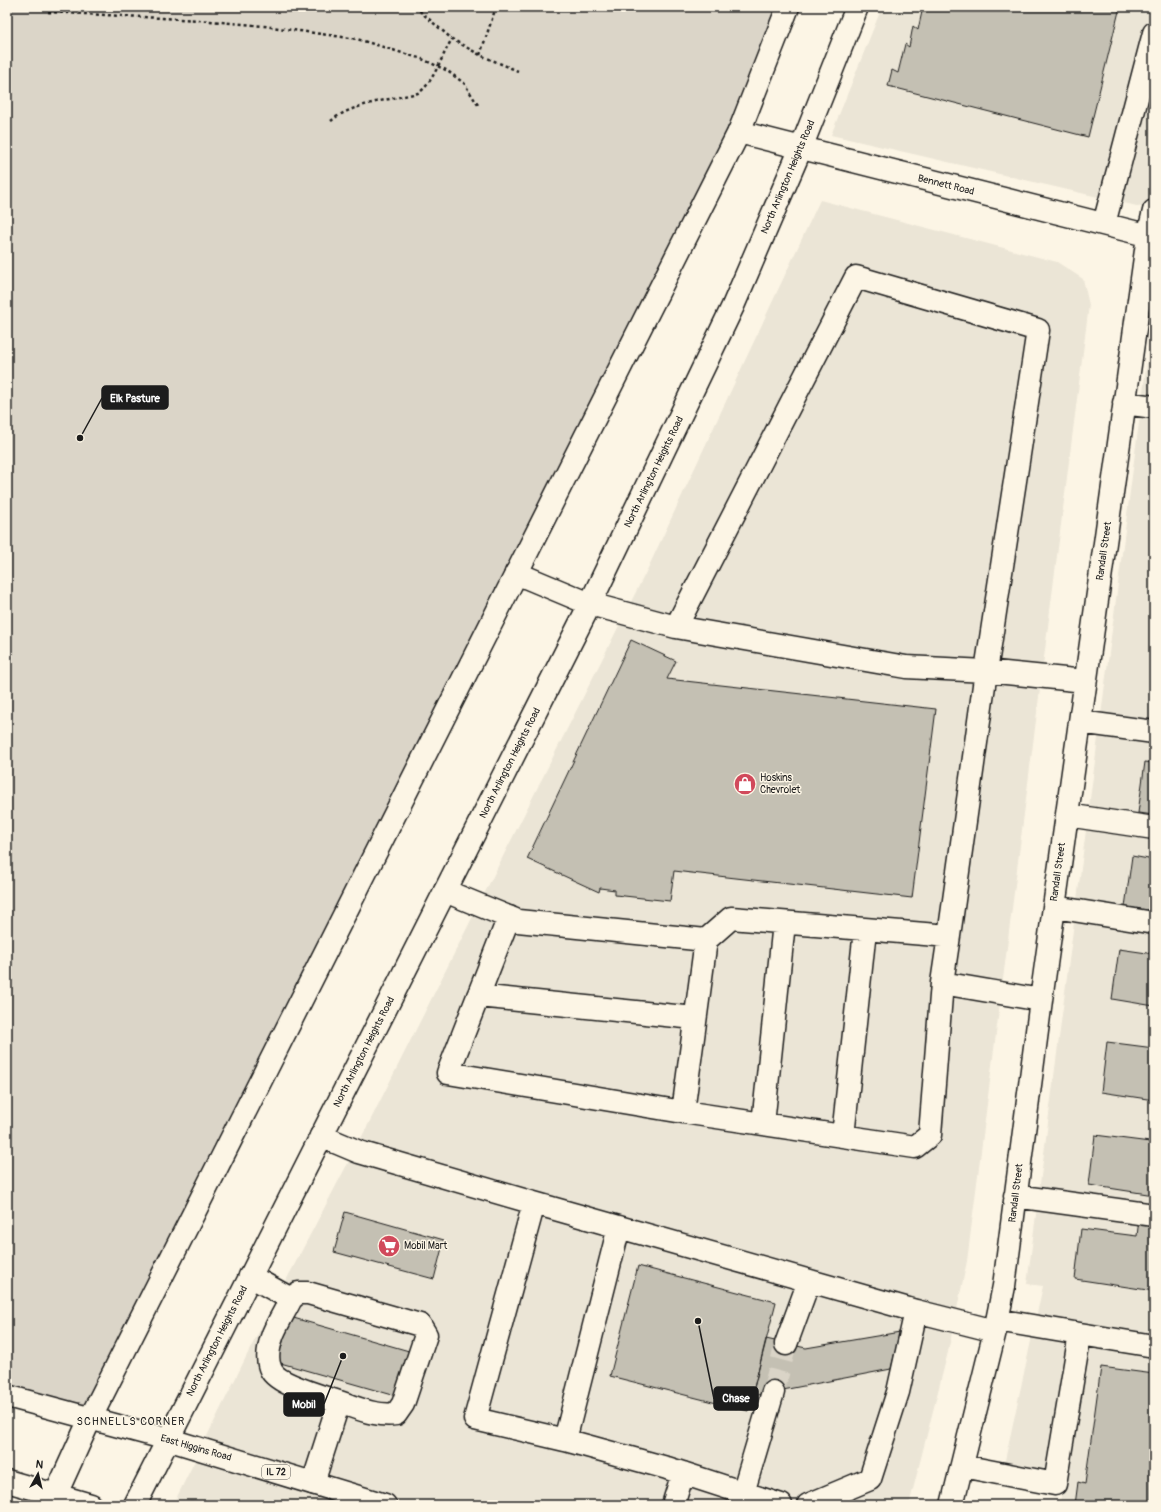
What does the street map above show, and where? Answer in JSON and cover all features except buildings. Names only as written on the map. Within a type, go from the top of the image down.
[{"type":"main road","points":[[53,1500],[90,1419],[739,132],[788,7]]},
{"type":"main road","name":"North Arlington Heights Road","points":[[135,1505],[590,604],[733,306],[801,148],[857,7]]},
{"type":"main road","points":[[1104,224],[1154,33]]},
{"type":"main road","name":"Bennett Road","points":[[739,132],[1151,236]]},
{"type":"main road","name":"Randall Street","points":[[952,1505],[996,1325],[1004,1286],[1066,815],[1124,403],[1154,212]]},
{"type":"main road","points":[[509,917],[448,1073],[683,1112],[915,1147],[930,1135],[942,983],[986,671],[1038,330],[856,277],[676,627]]},
{"type":"main road","points":[[1124,403],[1154,407]]},
{"type":"main road","points":[[516,573],[590,604],[676,627],[906,667],[986,671],[1085,682]]},
{"type":"main road","points":[[1080,722],[1154,732]]},
{"type":"main road","points":[[1066,815],[1154,828]]},
{"type":"main road","points":[[445,891],[518,921],[706,940]]},
{"type":"main road","points":[[1054,907],[1154,922]]},
{"type":"main road","points":[[683,1112],[706,940],[731,918],[949,936]]},
{"type":"main road","points":[[763,1124],[784,923]]},
{"type":"main road","points":[[843,1136],[865,930]]},
{"type":"main road","points":[[942,983],[1041,1000]]},
{"type":"main road","points":[[478,996],[695,1018]]},
{"type":"main road","points":[[320,1136],[359,1152],[916,1311],[996,1325],[1080,1334],[1154,1346]]},
{"type":"main road","points":[[1015,1196],[1154,1215]]},
{"type":"main road","points":[[534,1203],[475,1419],[565,1440],[683,1473],[781,1505]]},
{"type":"main road","points":[[565,1440],[620,1227]]},
{"type":"main road","points":[[250,1276],[291,1299]]},
{"type":"main road","points":[[786,1344],[809,1281]]},
{"type":"main road","points":[[308,1293],[420,1325],[426,1335],[403,1404],[396,1414],[385,1416],[339,1402],[293,1386],[280,1379],[271,1371],[268,1358],[273,1335],[291,1299],[298,1294],[308,1293]]},
{"type":"main road","points":[[808,1505],[870,1479],[898,1392],[916,1311]]},
{"type":"main road","points":[[962,1466],[1055,1484],[1080,1334]]},
{"type":"main road","points":[[743,1493],[773,1392]]},
{"type":"main road","name":"East Higgins Road","points":[[7,1396],[167,1439],[385,1505]]},
{"type":"main road","points":[[313,1483],[339,1402]]},
{"type":"main road","points":[[673,1505],[683,1473]]},
{"type":"main road","points":[[7,1481],[53,1500],[91,1505]]},
{"type":"path","points":[[415,7],[452,39],[480,55],[518,71]]},
{"type":"path","points":[[480,55],[496,7]]},
{"type":"path","points":[[48,12],[199,20],[264,26],[357,39],[415,57],[446,70],[464,83],[478,105]]},
{"type":"path","points":[[331,121],[341,114],[357,107],[418,93],[427,86],[452,39]]},
{"type":"shaded area","points":[[7,7],[784,7],[743,104],[90,1419],[7,1396]]},
{"type":"shaded area","points":[[882,7],[1154,7],[1154,210],[831,135]]},
{"type":"shaded area","points":[[820,200],[1057,262],[1083,279],[1089,305],[967,1261],[948,1352],[909,1505],[173,1505],[250,1349],[369,1123],[649,566]]},
{"type":"shaded area","points":[[1154,307],[1154,1505],[1061,1505],[1062,1495],[1000,1483],[1043,1286],[1027,1284]]},
{"type":"tunnel","points":[[773,1392],[786,1344]]},
{"type":"place","name":"Elk Pasture","points":[[80,438]]},
{"type":"place","name":"Hoskins Chevrolet","points":[[745,784]]},
{"type":"place","name":"Mobil Mart","points":[[389,1246]]},
{"type":"place","name":"Chase","points":[[698,1321]]},
{"type":"place","name":"Mobil","points":[[343,1356]]},
{"type":"district","name":"SCHNELLS CORNER","points":[[131,1421]]}]
